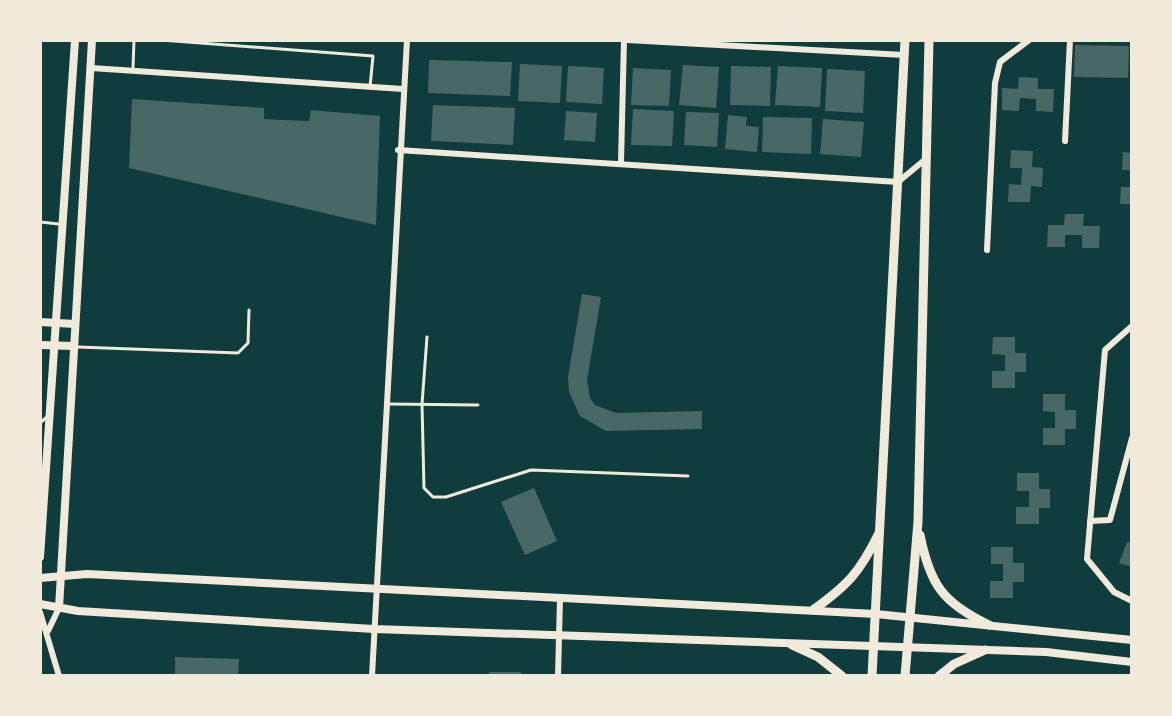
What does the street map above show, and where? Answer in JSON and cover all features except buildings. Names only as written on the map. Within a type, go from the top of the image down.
[{"type":"main road","points":[[872,676],[905,40]]},
{"type":"main road","points":[[905,676],[918,522],[929,40]]},
{"type":"main road","points":[[918,522],[934,583],[956,607],[989,625]]},
{"type":"main road","points":[[813,610],[848,585],[861,570],[882,526]]},
{"type":"main road","points":[[792,645],[818,657],[842,676]]},
{"type":"main road","points":[[939,676],[954,664],[985,650]]},
{"type":"street","points":[[40,557],[75,40]]},
{"type":"street","points":[[48,631],[59,608],[62,574],[92,40]]},
{"type":"street","points":[[372,676],[388,404],[398,150],[407,40]]},
{"type":"street","points":[[621,162],[625,40],[904,55]]},
{"type":"street","points":[[987,250],[995,83],[1000,62],[1029,40]]},
{"type":"street","points":[[1065,141],[1070,40]]},
{"type":"street","points":[[91,68],[403,89]]},
{"type":"street","points":[[398,150],[898,182],[927,158]]},
{"type":"street","points":[[40,322],[75,324]]},
{"type":"street","points":[[1132,326],[1105,350],[1087,559],[1096,575],[1114,592],[1132,601]]},
{"type":"street","points":[[40,345],[74,346]]},
{"type":"street","points":[[1090,521],[1110,520],[1132,438]]},
{"type":"street","points":[[40,578],[62,574],[813,610],[1132,640]]},
{"type":"street","points":[[558,676],[560,598]]},
{"type":"street","points":[[40,604],[59,608],[374,629],[985,650],[1132,662]]},
{"type":"street","points":[[40,612],[59,676]]},
{"type":"lane","points":[[132,70],[134,40]]},
{"type":"lane","points":[[161,40],[373,56],[370,87]]},
{"type":"lane","points":[[40,222],[63,224]]},
{"type":"lane","points":[[74,346],[238,353],[248,343],[249,310]]},
{"type":"lane","points":[[427,337],[422,404],[424,488],[433,497],[446,497],[531,470],[688,476]]},
{"type":"lane","points":[[388,404],[478,405]]},
{"type":"lane","points":[[40,423],[51,413]]}]
